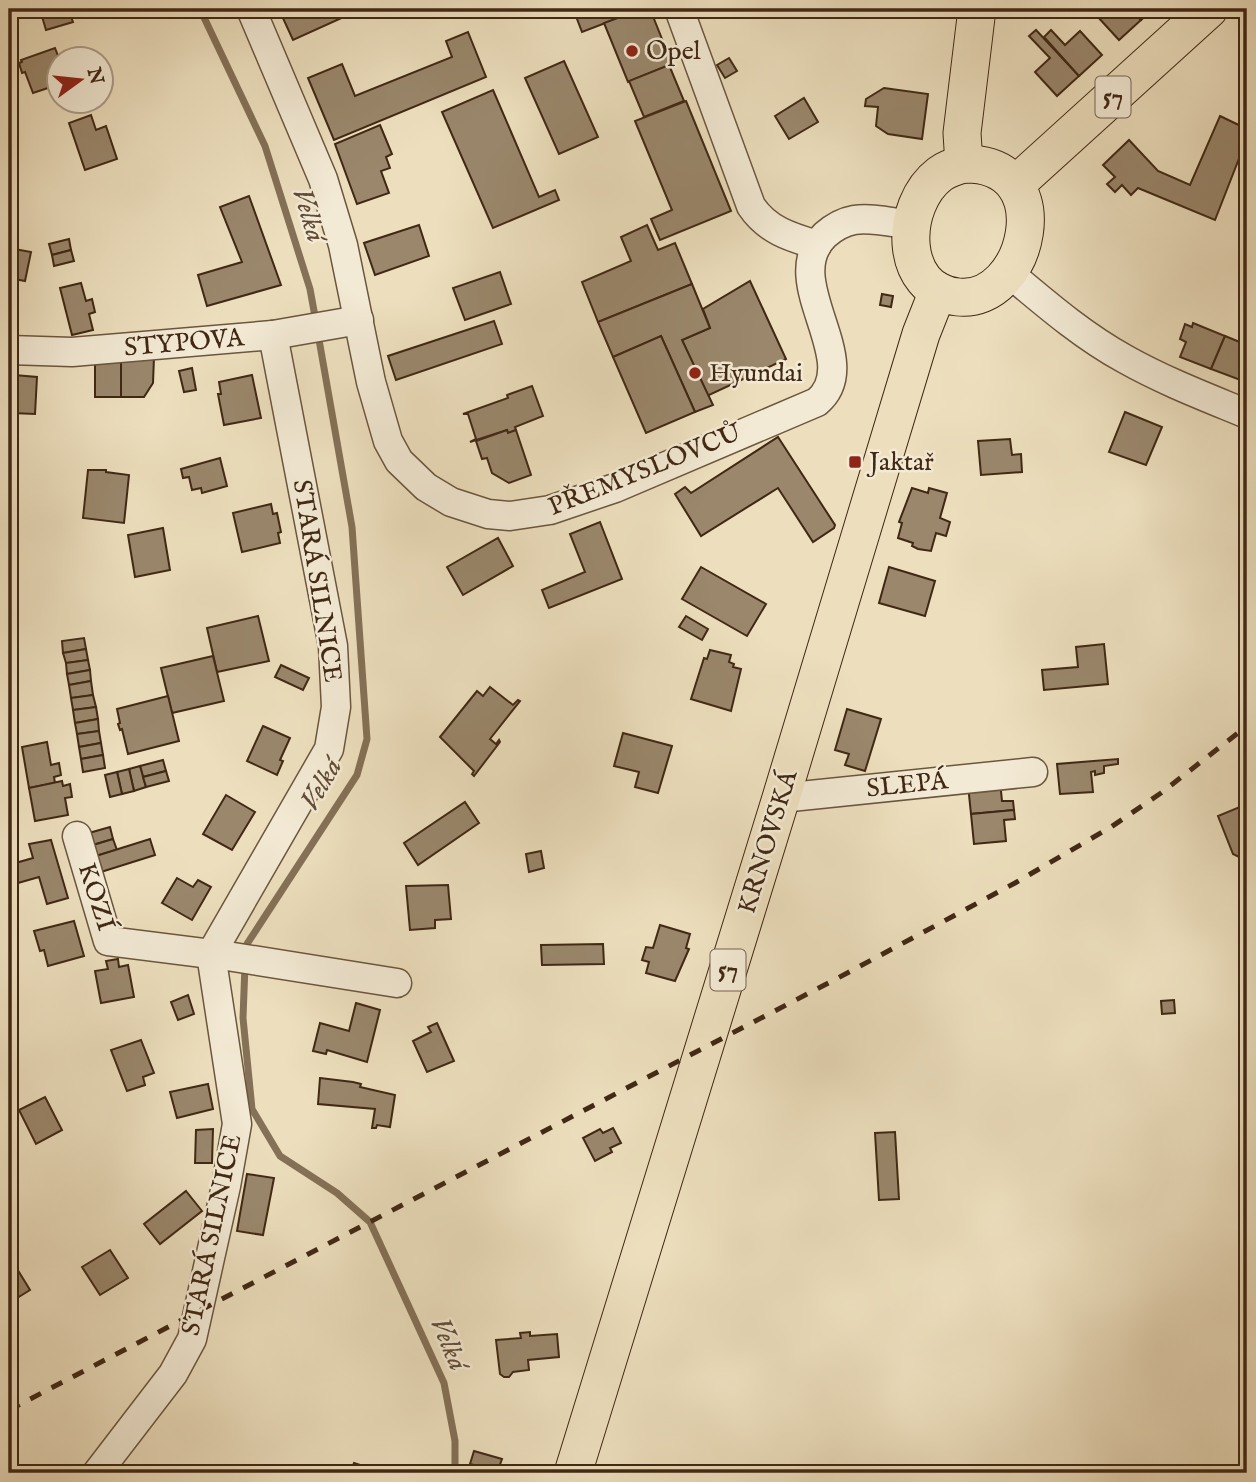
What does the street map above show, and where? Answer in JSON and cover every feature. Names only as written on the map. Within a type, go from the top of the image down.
[{"type":"main road","points":[[964,164],[963,120],[977,9]]},
{"type":"main road","name":"57","points":[[1015,185],[1209,9]]},
{"type":"main road","points":[[964,164],[991,167],[1004,174],[1015,185],[1023,198],[1027,213],[1023,236],[1009,273],[998,286],[973,297],[959,297],[938,291],[924,279],[913,261],[910,248],[918,206],[930,183],[951,168],[964,164]]},
{"type":"main road","name":"KRNOVSKÁ","points":[[573,1473],[921,334],[938,291]]},
{"type":"street","name":"PŘEMYSLOVCŮ","points":[[251,9],[323,179],[343,245],[349,323],[393,452],[407,470],[439,495],[466,508],[500,515],[538,513],[566,506],[615,488],[820,399],[828,388],[832,374],[830,355],[810,276],[811,261],[817,245]]},
{"type":"street","points":[[679,9],[751,206],[759,218],[768,226],[817,245],[828,233],[851,221],[913,225]]},
{"type":"street","points":[[1009,273],[1075,326],[1123,358],[1175,385],[1247,414]]},
{"type":"street","name":"STYPOVA","points":[[9,350],[72,352],[282,334],[349,323]]},
{"type":"street","name":"STARÁ SILNICE","points":[[97,1473],[173,1374],[192,1339],[237,1124],[230,957],[329,749],[336,707],[333,646],[282,334]]},
{"type":"street","name":"SLEPÁ","points":[[781,798],[1033,772]]},
{"type":"street","name":"KOZÍ","points":[[77,836],[108,941],[230,957]]},
{"type":"street","points":[[230,957],[397,983]]},
{"type":"building","points":[[68,9],[73,22],[46,30],[41,13]]},
{"type":"building","points":[[298,9],[343,9],[346,16],[293,40],[282,16]]},
{"type":"building","points":[[642,9],[582,32],[574,11]]},
{"type":"building","points":[[642,9],[650,9],[672,64],[628,82],[604,23]]},
{"type":"building","points":[[1105,9],[1131,9],[1141,20],[1119,40],[1097,16]]},
{"type":"building","points":[[1131,9],[1153,9],[1141,20]]},
{"type":"building","points":[[1036,30],[1079,76],[1057,96],[1035,72],[1050,58],[1029,36]]},
{"type":"building","points":[[1051,30],[1065,45],[1080,31],[1102,55],[1079,76],[1044,37]]},
{"type":"building","points":[[468,32],[486,77],[334,140],[308,78],[342,64],[355,96],[452,57],[446,41]]},
{"type":"building","points":[[46,51],[46,89],[33,93],[25,72],[22,73],[19,63]]},
{"type":"building","points":[[729,58],[737,71],[725,78],[717,65]]},
{"type":"building","points":[[564,61],[598,137],[559,154],[525,78]]},
{"type":"building","points":[[669,65],[684,101],[644,117],[629,81]]},
{"type":"building","points":[[884,88],[928,94],[922,139],[888,134],[876,126],[878,107],[865,106],[866,99]]},
{"type":"building","points":[[493,90],[539,197],[555,190],[559,200],[493,228],[442,112]]},
{"type":"building","points":[[804,98],[818,122],[789,139],[775,116]]},
{"type":"building","points":[[686,101],[731,211],[660,240],[651,219],[672,210],[635,121]]},
{"type":"building","points":[[91,116],[96,130],[106,126],[117,159],[85,170],[69,123]]},
{"type":"building","points":[[1220,116],[1247,129],[1247,138],[1215,220],[1138,188],[1131,195],[1122,185],[1115,192],[1107,184],[1115,177],[1103,165],[1129,140],[1158,171],[1190,185]]},
{"type":"building","points":[[380,125],[392,154],[386,157],[390,168],[381,171],[389,193],[357,204],[335,144]]},
{"type":"building","points":[[249,196],[281,285],[207,306],[198,275],[242,262],[220,207]]},
{"type":"building","points":[[419,225],[429,256],[375,275],[364,243]]},
{"type":"building","points":[[647,225],[658,250],[675,243],[692,284],[598,322],[582,282],[631,261],[621,237]]},
{"type":"building","points":[[69,239],[71,250],[52,255],[49,244]]},
{"type":"building","points":[[9,248],[31,252],[25,281],[9,278]]},
{"type":"building","points":[[71,250],[74,261],[54,266],[52,255]]},
{"type":"building","points":[[500,272],[511,304],[465,320],[453,288]]},
{"type":"building","points":[[750,281],[786,359],[707,396],[682,340],[710,328],[703,309]]},
{"type":"building","points":[[81,283],[86,301],[92,299],[95,312],[89,314],[93,330],[72,335],[60,288]]},
{"type":"building","points":[[692,284],[710,328],[682,340],[713,405],[695,412],[661,336],[613,357],[598,322]]},
{"type":"building","points":[[882,294],[893,296],[891,307],[880,305]]},
{"type":"building","points":[[494,321],[502,344],[396,380],[388,356]]},
{"type":"building","points":[[1193,323],[1225,336],[1211,369],[1180,357],[1186,342],[1180,339],[1185,324],[1192,327]]},
{"type":"building","points":[[661,336],[695,412],[646,433],[613,357]]},
{"type":"building","points":[[1225,336],[1247,345],[1247,370],[1243,381],[1211,369]]},
{"type":"building","points":[[154,357],[153,383],[144,397],[121,397],[121,358]]},
{"type":"building","points":[[121,358],[121,397],[95,397],[95,359]]},
{"type":"building","points":[[192,368],[196,390],[184,392],[179,371]]},
{"type":"building","points":[[14,375],[37,377],[35,414],[12,413],[12,410],[9,410],[9,377],[14,378]]},
{"type":"building","points":[[252,375],[261,418],[224,425],[218,394],[221,394],[219,382]]},
{"type":"building","points":[[532,386],[543,416],[515,427],[516,430],[508,433],[507,430],[470,442],[476,439],[468,414],[463,414]]},
{"type":"building","points":[[1125,412],[1162,427],[1146,465],[1109,452]]},
{"type":"building","points":[[507,430],[508,433],[516,430],[531,475],[509,483],[492,473],[487,458],[482,459],[476,441]]},
{"type":"building","points":[[778,437],[835,525],[834,528],[813,542],[778,488],[701,536],[675,494],[685,487],[691,493]]},
{"type":"building","points":[[1010,439],[1012,455],[1021,454],[1022,472],[981,475],[978,441]]},
{"type":"building","points":[[220,458],[227,486],[202,493],[201,488],[192,490],[189,477],[183,478],[181,469]]},
{"type":"building","points":[[88,470],[106,470],[129,475],[124,523],[83,518]]},
{"type":"building","points":[[912,488],[928,493],[929,488],[947,493],[940,518],[950,522],[946,536],[936,533],[931,551],[918,549],[912,546],[913,543],[898,538],[902,523],[899,522]]},
{"type":"building","points":[[271,504],[273,514],[277,513],[280,543],[242,552],[233,513]]},
{"type":"building","points":[[600,522],[622,579],[549,608],[542,590],[585,572],[570,534]]},
{"type":"building","points":[[163,528],[170,570],[135,577],[128,535]]},
{"type":"building","points":[[498,538],[513,566],[463,595],[447,567]]},
{"type":"building","points":[[701,567],[766,604],[747,636],[682,599]]},
{"type":"building","points":[[889,567],[935,581],[925,616],[879,603]]},
{"type":"building","points":[[258,616],[269,661],[217,672],[207,628]]},
{"type":"building","points":[[686,616],[708,629],[702,640],[679,627]]},
{"type":"building","points":[[84,638],[86,649],[63,653],[62,641]]},
{"type":"building","points":[[1104,644],[1108,684],[1044,690],[1042,670],[1078,667],[1076,647]]},
{"type":"building","points":[[86,649],[88,660],[66,663],[63,653]]},
{"type":"building","points":[[710,650],[731,655],[729,662],[734,664],[733,667],[741,669],[731,711],[691,699],[704,658],[707,659]]},
{"type":"building","points":[[213,656],[224,701],[172,713],[161,668]]},
{"type":"building","points":[[88,660],[90,670],[67,674],[66,663]]},
{"type":"building","points":[[281,665],[309,678],[303,690],[275,677]]},
{"type":"building","points":[[90,670],[91,681],[69,685],[67,674]]},
{"type":"building","points":[[91,681],[93,695],[71,698],[69,685]]},
{"type":"building","points":[[490,687],[513,705],[520,701],[490,739],[496,744],[499,740],[500,742],[474,776],[474,771],[440,737],[477,691],[483,696]]},
{"type":"building","points":[[93,695],[96,707],[73,710],[71,698]]},
{"type":"building","points":[[168,696],[179,741],[128,754],[122,729],[120,730],[118,724],[117,709]]},
{"type":"building","points":[[96,707],[98,719],[75,723],[73,710]]},
{"type":"building","points":[[847,709],[881,719],[865,771],[845,765],[849,754],[835,750]]},
{"type":"building","points":[[98,719],[99,731],[77,734],[75,723]]},
{"type":"building","points":[[263,726],[290,738],[280,760],[283,761],[277,775],[247,761]]},
{"type":"building","points":[[99,731],[101,743],[79,747],[77,734]]},
{"type":"building","points":[[623,733],[672,746],[658,793],[635,787],[639,772],[614,766]]},
{"type":"building","points":[[47,742],[51,765],[59,763],[61,775],[54,777],[55,783],[29,788],[22,747]]},
{"type":"building","points":[[101,743],[103,755],[81,759],[79,747]]},
{"type":"building","points":[[103,755],[105,768],[83,772],[81,759]]},
{"type":"building","points":[[1118,759],[1118,764],[1104,766],[1104,773],[1095,775],[1095,771],[1091,772],[1093,792],[1060,794],[1057,764]]},
{"type":"building","points":[[163,760],[166,771],[143,777],[140,766]]},
{"type":"building","points":[[140,766],[146,787],[134,791],[129,769]]},
{"type":"building","points":[[129,769],[134,791],[122,794],[117,772]]},
{"type":"building","points":[[166,771],[169,781],[146,787],[143,777]]},
{"type":"building","points":[[117,772],[122,794],[110,797],[105,775]]},
{"type":"building","points":[[62,781],[63,786],[70,784],[72,797],[65,798],[68,815],[35,821],[29,788]]},
{"type":"building","points":[[1000,781],[1002,801],[1013,801],[1014,810],[971,814],[968,785]]},
{"type":"building","points":[[226,795],[255,812],[232,850],[203,834]]},
{"type":"building","points":[[465,802],[479,823],[418,865],[404,843]]},
{"type":"building","points":[[1247,804],[1247,861],[1233,854],[1218,816]]},
{"type":"building","points":[[1014,810],[1015,819],[1004,820],[1006,841],[974,844],[971,814]]},
{"type":"building","points":[[110,827],[113,839],[93,845],[89,833]]},
{"type":"building","points":[[113,839],[117,850],[96,856],[93,845]]},
{"type":"building","points":[[150,839],[155,855],[101,872],[96,856]]},
{"type":"building","points":[[51,840],[68,898],[47,904],[39,877],[18,883],[12,864],[33,858],[29,844]]},
{"type":"building","points":[[541,851],[544,868],[529,872],[526,854]]},
{"type":"building","points":[[177,878],[193,887],[198,880],[211,887],[192,920],[162,903]]},
{"type":"building","points":[[448,885],[451,919],[435,920],[435,928],[410,930],[406,886]]},
{"type":"building","points":[[74,921],[84,956],[48,966],[44,950],[40,951],[34,931]]},
{"type":"building","points":[[660,925],[690,934],[686,948],[689,949],[675,981],[646,973],[649,962],[642,960],[646,947],[653,948]]},
{"type":"building","points":[[603,944],[604,964],[542,965],[541,945]]},
{"type":"building","points":[[118,959],[119,967],[128,965],[134,997],[101,1003],[95,971],[108,969],[106,961]]},
{"type":"building","points":[[188,995],[194,1014],[178,1020],[171,1002]]},
{"type":"building","points":[[1174,1000],[1175,1013],[1162,1014],[1161,1001]]},
{"type":"building","points":[[356,1003],[380,1010],[367,1062],[327,1050],[326,1054],[313,1051],[320,1023],[349,1031]]},
{"type":"building","points":[[437,1023],[454,1061],[427,1072],[413,1041],[431,1032],[428,1027]]},
{"type":"building","points":[[141,1040],[154,1073],[143,1077],[145,1085],[127,1091],[111,1050]]},
{"type":"building","points":[[320,1078],[353,1082],[361,1084],[360,1087],[395,1095],[390,1127],[377,1125],[372,1128],[375,1109],[318,1104]]},
{"type":"building","points":[[208,1084],[213,1109],[177,1118],[170,1092]]},
{"type":"building","points":[[45,1097],[62,1130],[36,1144],[19,1110]]},
{"type":"building","points":[[613,1128],[621,1143],[610,1148],[612,1152],[595,1161],[583,1138],[600,1129],[603,1133]]},
{"type":"building","points":[[213,1129],[212,1163],[195,1163],[196,1130]]},
{"type":"building","points":[[895,1132],[899,1199],[879,1200],[875,1133]]},
{"type":"building","points":[[247,1174],[274,1178],[263,1235],[237,1231]]},
{"type":"building","points":[[186,1191],[202,1211],[160,1244],[144,1224]]},
{"type":"building","points":[[110,1250],[128,1278],[100,1295],[82,1267]]},
{"type":"building","points":[[11,1259],[30,1290],[9,1303],[9,1260]]},
{"type":"building","points":[[530,1332],[530,1336],[557,1334],[559,1357],[528,1360],[529,1370],[513,1372],[509,1377],[504,1377],[500,1374],[496,1340],[521,1338],[520,1333]]},
{"type":"building","points":[[474,1451],[502,1459],[497,1473],[476,1473],[478,1466],[470,1464]]},
{"type":"building","points":[[354,1463],[384,1473],[350,1473]]},
{"type":"waterway","name":"Velká","points":[[200,9],[265,146],[310,289],[316,322]]},
{"type":"waterway","name":"Velká","points":[[246,953],[247,944],[357,775],[367,739],[352,527],[318,334]]},
{"type":"waterway","name":"Velká","points":[[245,965],[243,1018],[252,1109],[280,1156],[337,1193],[370,1222],[444,1383],[455,1441],[455,1473]]},
{"type":"railway","points":[[9,1410],[1015,883],[1111,827],[1161,793],[1247,726]]},
{"type":"place","name":"Opel","points":[[632,51]]},
{"type":"place","name":"Hyundai","points":[[695,373]]},
{"type":"place","name":"Jaktař","points":[[855,462]]}]
